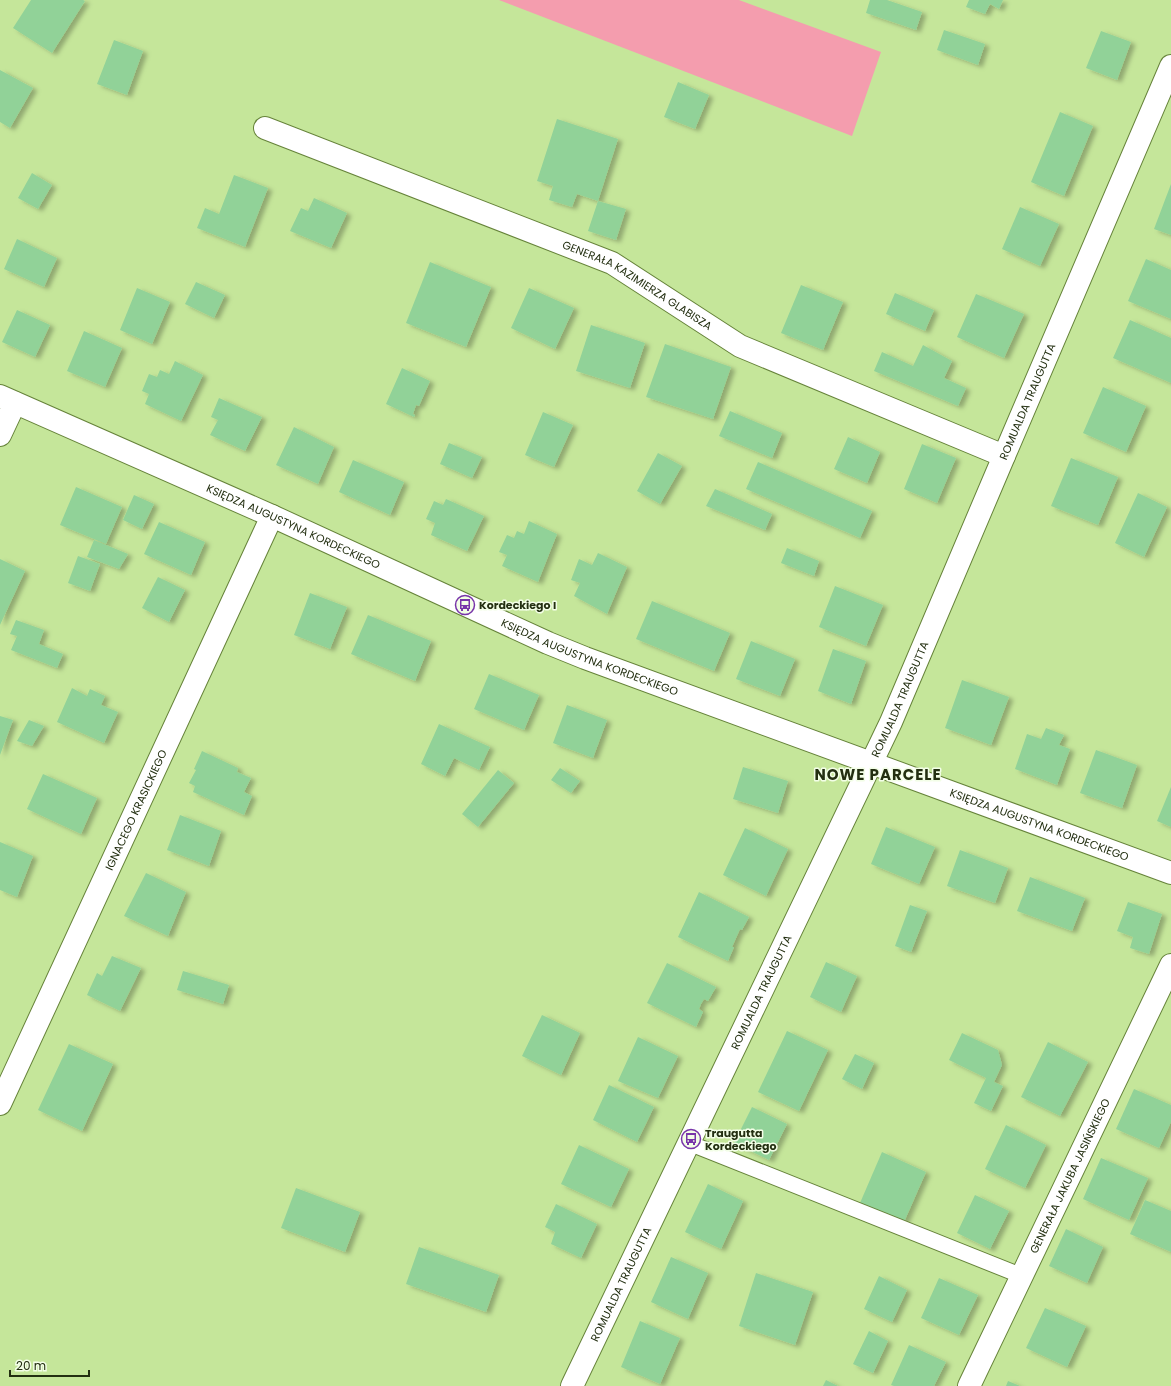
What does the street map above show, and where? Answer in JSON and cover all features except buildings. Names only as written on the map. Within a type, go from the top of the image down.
[{"type":"street","name":"ROMUALDA TRAUGUTTA","points":[[572,1386],[891,722],[1171,66]]},
{"type":"street","name":"GENERAŁA KAZIMIERZA GLABISZA","points":[[265,128],[612,263],[740,346],[1004,456]]},
{"type":"street","points":[[0,436],[7,399]]},
{"type":"street","name":"KSIĘDZA AUGUSTYNA KORDECKIEGO","points":[[7,399],[272,516],[548,643],[592,661],[1171,873]]},
{"type":"street","name":"IGNACEGO KRASICKIEGO","points":[[0,1104],[272,516]]},
{"type":"street","name":"GENERAŁA JAKUBA JASIŃSKIEGO","points":[[969,1386],[1171,965]]},
{"type":"lane","points":[[689,1143],[1022,1276]]},
{"type":"shaded area","points":[[499,0],[739,0],[881,52],[852,136]]},
{"type":"place","name":"Kordeckiego I","points":[[465,605]]},
{"type":"place","name":"Traugutta Kordeckiego","points":[[691,1139]]},
{"type":"district","name":"NOWE PARCELE","points":[[878,774]]}]
